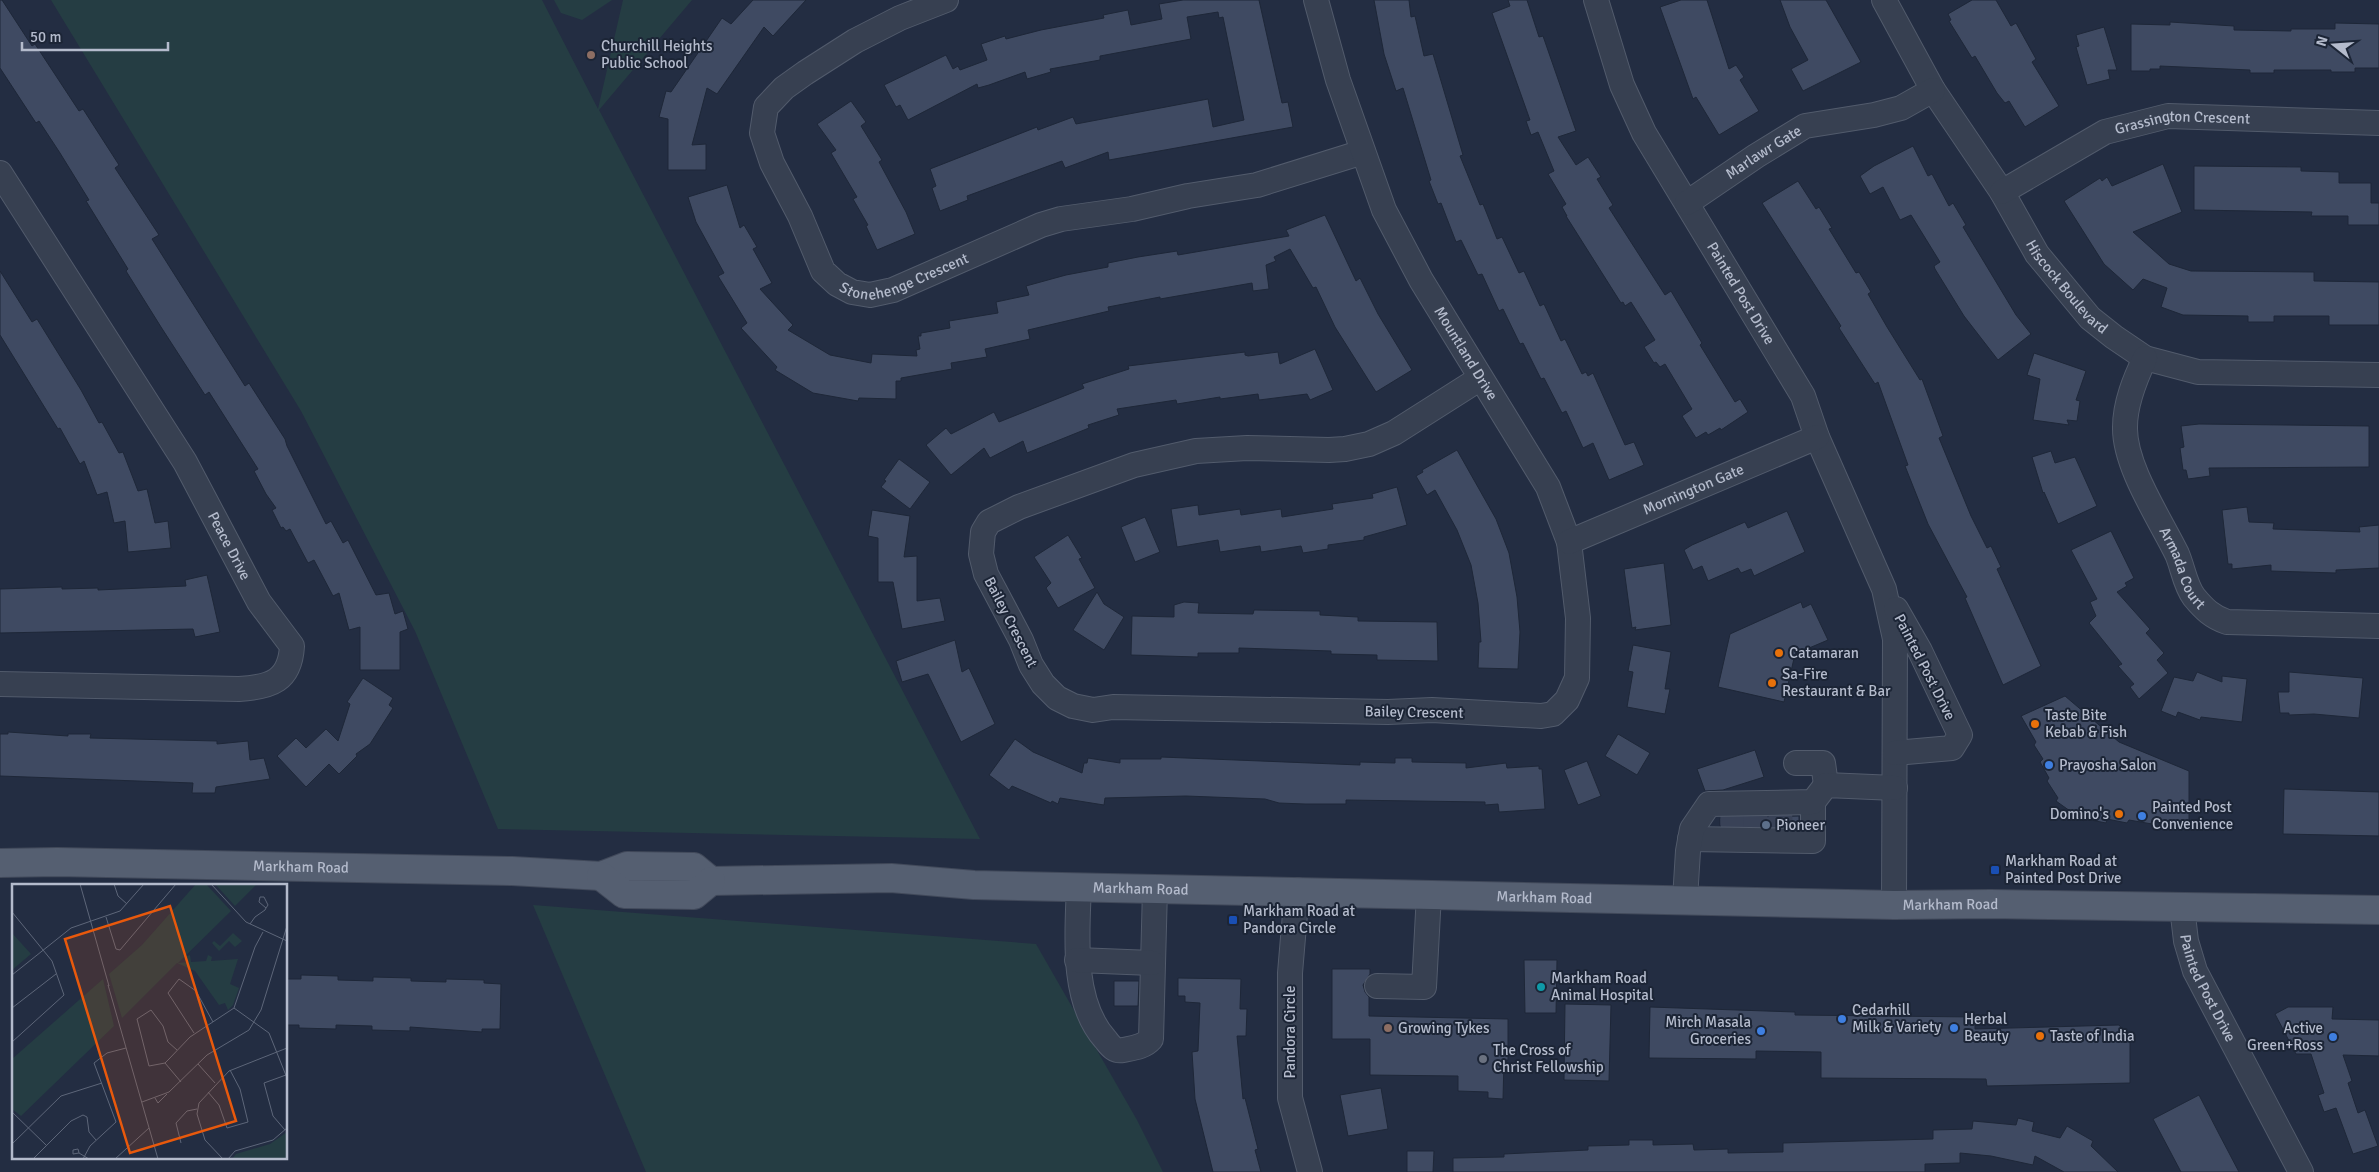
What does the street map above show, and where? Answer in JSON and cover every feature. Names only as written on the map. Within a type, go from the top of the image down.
[{"type":"main road","name":"Markham Road","points":[[0,862],[502,871],[601,876],[624,894],[694,895],[711,881],[891,878],[974,885],[1297,890],[1894,905],[1991,904],[2379,910]]},
{"type":"street","name":"Stonehenge Crescent","points":[[946,0],[900,18],[835,52],[784,88],[766,107],[762,133],[772,163],[800,216],[823,271],[837,284],[852,292],[870,295],[893,290],[1047,223],[1257,185],[1363,152]]},
{"type":"street","name":"Mountland Drive","points":[[1316,0],[1328,47],[1384,210],[1421,280],[1479,379],[1548,487],[1569,542],[1578,618],[1577,678],[1574,690],[1562,707]]},
{"type":"street","name":"Painted Post Drive","points":[[1596,0],[1622,85],[1633,110],[1653,148],[1803,396],[1817,438],[1884,589],[1920,651],[1960,735],[1952,748],[1895,753]]},
{"type":"street","name":"Hiscock Boulevard","points":[[1884,0],[1933,90],[2002,192],[2037,254],[2052,275],[2090,318],[2145,358],[2198,372],[2379,375]]},
{"type":"street","name":"Marlawr Gate","points":[[1686,203],[1805,126],[1874,115],[1901,108],[1933,90]]},
{"type":"street","name":"Grassington Crescent","points":[[2002,192],[2105,132],[2168,116],[2379,123]]},
{"type":"street","name":"Peace Drive","points":[[0,173],[185,462],[259,602],[292,646],[288,669],[278,680],[262,688],[0,684]]},
{"type":"street","name":"Armada Court","points":[[2145,358],[2134,380],[2124,428],[2133,470],[2178,556],[2192,595],[2213,617],[2227,622],[2379,626]]},
{"type":"street","name":"Bailey Crescent","points":[[1479,379],[1394,433],[1369,444],[1329,450],[1247,448],[1196,450],[1134,465],[1019,507],[989,522],[983,532],[981,554],[986,574],[1021,640],[1031,665],[1043,684],[1057,698],[1073,706],[1093,710],[1113,707],[1432,710],[1525,716],[1553,714],[1562,707]]},
{"type":"street","name":"Mornington Gate","points":[[1569,542],[1817,438]]},
{"type":"street","name":"Painted Post Drive","points":[[1884,589],[1895,638],[1894,905]]},
{"type":"street","points":[[1690,839],[1744,821],[1781,821],[1813,841],[1823,764],[1796,763]]},
{"type":"street","points":[[1685,899],[1692,829],[1709,804],[1744,821],[1781,821],[1819,793],[1895,788]]},
{"type":"street","points":[[1078,887],[1077,960],[1093,1024],[1114,1049],[1119,1051],[1144,1044],[1151,1039],[1155,889]]},
{"type":"street","name":"Pandora Circle","points":[[1297,890],[1290,973],[1290,1098],[1310,1172]]},
{"type":"street","points":[[1377,986],[1424,987],[1429,894]]},
{"type":"street","name":"Painted Post Drive","points":[[2182,907],[2186,941],[2195,971],[2301,1172]]},
{"type":"street","points":[[1077,960],[1152,963]]},
{"type":"green space","points":[[51,0],[542,0],[598,109],[623,0],[692,0],[599,110],[980,839],[498,829],[415,631],[301,411]]},
{"type":"green space","points":[[554,0],[612,0],[582,20],[561,13]]},
{"type":"green space","points":[[533,905],[1036,944],[1137,1120],[1163,1172],[646,1172]]},
{"type":"building","points":[[0,0],[2,0],[32,46],[35,44],[79,111],[83,109],[119,165],[115,168],[159,235],[152,239],[245,386],[249,383],[285,439],[326,524],[331,521],[343,543],[348,540],[376,595],[389,593],[395,614],[403,611],[408,629],[400,632],[400,670],[360,670],[360,627],[349,630],[339,593],[333,596],[314,560],[308,563],[290,529],[286,531],[283,527],[281,528],[272,510],[276,508],[254,471],[258,469],[209,392],[205,395],[161,327],[126,271],[128,269],[86,201],[89,200],[60,153],[39,121],[36,123],[0,68]]},
{"type":"building","points":[[753,0],[806,0],[773,36],[764,27],[717,94],[707,88],[692,145],[706,144],[706,170],[668,170],[668,119],[659,117],[666,91],[671,92],[722,18],[731,24]]},
{"type":"building","points":[[1183,0],[1259,0],[1282,103],[1288,102],[1293,127],[1109,160],[1108,152],[1065,168],[1062,161],[967,196],[968,200],[940,211],[932,188],[936,186],[930,169],[1037,127],[1038,130],[1073,117],[1076,124],[1208,99],[1213,127],[1244,120],[1223,17],[1219,18],[1218,12],[1187,17],[1191,39],[1100,56],[1100,60],[1050,69],[1051,72],[1027,79],[1025,72],[978,88],[977,84],[908,120],[900,105],[896,107],[884,85],[946,55],[953,69],[958,66],[960,70],[987,60],[981,44],[1005,36],[1006,39],[1104,18],[1103,15],[1128,10],[1131,25],[1162,19],[1159,4]]},
{"type":"building","points":[[1374,0],[1409,0],[1411,17],[1415,16],[1424,56],[1433,54],[1463,155],[1460,156],[1480,205],[1483,204],[1497,239],[1502,237],[1519,273],[1524,271],[1540,306],[1544,304],[1561,341],[1565,339],[1582,374],[1586,372],[1588,376],[1593,373],[1625,445],[1634,442],[1644,465],[1609,480],[1593,443],[1583,448],[1566,411],[1562,413],[1544,378],[1541,379],[1523,343],[1520,344],[1503,309],[1499,311],[1482,274],[1478,275],[1461,240],[1456,242],[1441,203],[1438,204],[1429,181],[1431,180],[1403,88],[1396,91],[1384,54]]},
{"type":"building","points":[[1508,0],[1527,0],[1539,37],[1543,36],[1576,131],[1558,137],[1576,165],[1588,157],[1601,177],[1597,179],[1613,205],[1609,208],[1665,295],[1671,291],[1702,343],[1700,345],[1735,402],[1740,399],[1748,412],[1721,430],[1720,428],[1708,435],[1706,432],[1696,438],[1682,416],[1692,409],[1665,364],[1660,367],[1656,362],[1654,363],[1644,347],[1655,340],[1631,302],[1625,306],[1623,302],[1621,303],[1566,216],[1562,207],[1566,204],[1548,174],[1554,171],[1538,132],[1531,135],[1526,121],[1530,120],[1492,13],[1510,6]]},
{"type":"building","points":[[1681,0],[1707,0],[1729,69],[1736,65],[1744,77],[1740,80],[1759,111],[1719,135],[1696,97],[1693,99],[1660,7]]},
{"type":"building","points":[[1780,0],[1826,0],[1861,62],[1803,91],[1791,69],[1808,60],[1790,27]]},
{"type":"building","points":[[1972,0],[1996,0],[2011,26],[2016,23],[2036,59],[2032,62],[2059,106],[2025,127],[2009,101],[2005,103],[1997,93],[1975,56],[1972,58],[1949,21],[1951,20],[1948,14]]},
{"type":"building","points":[[2170,22],[2234,26],[2234,30],[2291,31],[2291,29],[2335,29],[2335,23],[2379,24],[2379,68],[2355,68],[2355,72],[2274,70],[2274,73],[2250,73],[2250,70],[2160,66],[2160,69],[2150,69],[2150,71],[2131,71],[2131,24],[2170,25]]},
{"type":"building","points":[[2104,27],[2117,70],[2108,70],[2110,79],[2087,85],[2076,47],[2079,46],[2076,35]]},
{"type":"building","points":[[851,101],[866,122],[861,126],[882,160],[879,162],[906,212],[915,234],[877,250],[866,226],[868,225],[853,199],[857,197],[831,153],[836,150],[817,124]]},
{"type":"building","points":[[1913,146],[1928,176],[1932,174],[1949,206],[1953,203],[1966,225],[1963,227],[2016,315],[2031,334],[1998,360],[1964,316],[1935,269],[1934,266],[1940,262],[1911,215],[1900,220],[1883,187],[1870,194],[1860,176],[1874,166]]},
{"type":"building","points":[[2163,164],[2182,212],[2133,232],[2169,264],[2191,271],[2314,272],[2314,281],[2379,282],[2379,325],[2329,325],[2329,316],[2274,316],[2274,322],[2248,322],[2248,316],[2183,315],[2161,307],[2167,288],[2143,279],[2133,290],[2104,264],[2064,201],[2100,178],[2102,181],[2107,177],[2112,186]]},
{"type":"building","points":[[2194,166],[2301,167],[2301,171],[2339,172],[2339,183],[2371,183],[2371,203],[2379,203],[2379,225],[2348,225],[2348,216],[2311,216],[2312,212],[2194,210]]},
{"type":"building","points":[[1798,181],[1816,209],[1819,207],[1832,228],[1829,229],[1856,273],[1859,272],[1871,292],[1868,294],[1887,327],[1920,380],[1922,379],[1943,436],[1939,438],[1971,516],[1987,548],[1991,546],[2001,567],[1997,569],[2041,666],[2003,685],[1965,598],[1967,597],[1928,524],[1905,466],[1908,465],[1878,382],[1875,384],[1839,328],[1841,326],[1762,203]]},
{"type":"building","points":[[727,185],[740,228],[744,225],[757,247],[753,249],[772,283],[760,289],[793,325],[788,330],[830,355],[871,363],[872,354],[917,356],[916,350],[920,349],[918,336],[921,336],[921,333],[950,328],[949,321],[998,313],[996,302],[1029,295],[1026,286],[1066,275],[1108,267],[1108,263],[1138,257],[1177,251],[1178,255],[1289,236],[1286,230],[1325,215],[1356,281],[1360,278],[1378,314],[1412,370],[1376,392],[1335,327],[1316,287],[1313,288],[1290,249],[1274,257],[1276,261],[1266,265],[1269,289],[1253,291],[1252,283],[1160,299],[1160,297],[1108,307],[1109,311],[1028,330],[1030,339],[985,349],[987,357],[951,363],[952,369],[901,378],[901,381],[896,381],[896,399],[859,398],[858,401],[813,393],[775,370],[777,367],[741,328],[747,323],[718,276],[724,273],[696,222],[688,197]]},
{"type":"building","points":[[0,271],[32,322],[37,319],[99,423],[102,422],[119,453],[123,452],[138,491],[147,489],[155,523],[168,521],[171,548],[128,552],[125,521],[114,523],[107,492],[97,495],[84,461],[80,464],[60,428],[58,429],[0,335]]},
{"type":"building","points":[[1315,349],[1333,390],[1310,400],[1307,394],[1259,400],[1258,394],[1220,399],[1220,397],[1177,404],[1176,400],[1117,409],[1119,415],[1088,425],[1089,428],[1027,453],[1023,441],[990,458],[984,448],[951,475],[926,445],[946,428],[951,434],[994,412],[999,422],[1084,388],[1082,384],[1129,369],[1128,366],[1245,352],[1245,355],[1248,356],[1278,352],[1280,364]]},
{"type":"building","points":[[2034,353],[2086,371],[2076,400],[2080,401],[2077,421],[2067,420],[2069,425],[2033,420],[2040,379],[2027,375]]},
{"type":"building","points":[[2199,424],[2369,426],[2369,467],[2209,468],[2210,476],[2188,479],[2186,470],[2183,470],[2180,448],[2184,447],[2181,426]]},
{"type":"building","points":[[1457,450],[1496,519],[1509,553],[1517,597],[1520,632],[1518,669],[1478,668],[1479,642],[1481,642],[1478,603],[1471,565],[1457,530],[1435,490],[1427,495],[1416,476],[1423,472],[1422,470]]},
{"type":"building","points":[[2051,451],[2055,463],[2075,457],[2097,506],[2058,524],[2043,493],[2032,457]]},
{"type":"building","points":[[899,459],[930,482],[910,509],[881,487]]},
{"type":"building","points":[[1397,487],[1407,525],[1364,537],[1364,540],[1328,545],[1328,549],[1303,553],[1301,546],[1261,552],[1260,546],[1220,552],[1218,540],[1177,547],[1171,509],[1198,505],[1199,515],[1240,509],[1241,515],[1281,509],[1282,517],[1333,509],[1332,504],[1373,498],[1372,494]]},
{"type":"building","points":[[2247,507],[2249,522],[2274,523],[2273,529],[2360,532],[2359,527],[2379,525],[2379,568],[2336,570],[2336,573],[2271,571],[2271,565],[2232,569],[2232,564],[2228,564],[2222,510]]},
{"type":"building","points":[[872,510],[910,516],[904,557],[917,556],[917,601],[940,598],[945,621],[902,629],[893,582],[878,582],[878,538],[868,536]]},
{"type":"building","points":[[1787,511],[1805,552],[1754,576],[1751,569],[1741,573],[1738,568],[1708,581],[1702,566],[1693,570],[1684,550],[1745,522],[1748,528]]},
{"type":"building","points":[[1145,517],[1160,552],[1135,562],[1121,527]]},
{"type":"building","points":[[2111,531],[2134,578],[2125,583],[2127,586],[2117,592],[2150,629],[2146,633],[2164,653],[2157,660],[2168,673],[2139,699],[2130,687],[2134,684],[2118,666],[2122,664],[2089,623],[2096,616],[2090,602],[2097,599],[2071,550]]},
{"type":"building","points":[[1068,535],[1082,558],[1079,559],[1095,588],[1058,608],[1046,588],[1051,583],[1034,557]]},
{"type":"building","points":[[1664,563],[1671,625],[1635,630],[1636,627],[1632,628],[1624,569]]},
{"type":"building","points":[[207,575],[220,632],[195,637],[193,629],[0,633],[0,589],[62,587],[62,589],[98,588],[98,590],[186,586],[185,580]]},
{"type":"building","points":[[1097,592],[1104,604],[1124,617],[1104,650],[1073,630]]},
{"type":"building","points":[[1184,602],[1199,603],[1198,613],[1253,614],[1254,610],[1320,611],[1320,615],[1358,617],[1358,621],[1437,622],[1438,661],[1377,660],[1377,655],[1331,654],[1331,651],[1239,648],[1239,653],[1198,653],[1198,657],[1131,655],[1132,616],[1174,617],[1174,605]]},
{"type":"building","points":[[1801,602],[1803,608],[1811,604],[1828,640],[1795,654],[1784,702],[1718,687],[1730,634]]},
{"type":"building","points":[[955,640],[962,672],[969,668],[995,724],[961,742],[928,674],[902,682],[896,661]]},
{"type":"building","points":[[1633,645],[1671,652],[1665,689],[1670,689],[1665,714],[1627,707],[1633,672],[1628,671]]},
{"type":"building","points":[[2197,672],[2222,682],[2222,676],[2247,679],[2242,722],[2201,717],[2200,720],[2178,712],[2176,717],[2161,711],[2174,677],[2193,681]]},
{"type":"building","points":[[2289,672],[2363,678],[2359,718],[2280,713],[2278,692],[2289,692]]},
{"type":"building","points":[[363,678],[393,698],[389,705],[393,708],[370,744],[356,754],[357,756],[339,774],[329,764],[306,787],[277,756],[296,738],[306,748],[326,729],[338,741],[350,704],[347,702]]},
{"type":"building","points":[[2065,696],[2119,742],[2189,771],[2189,827],[2154,820],[2152,824],[2129,820],[2127,823],[2107,819],[2106,823],[2086,819],[2084,821],[2056,801],[2058,798],[2047,781],[2049,778],[2040,762],[2043,759],[2034,745],[2036,742],[2021,716]]},
{"type":"building","points":[[8,732],[68,736],[68,734],[91,734],[90,738],[217,741],[217,744],[248,741],[250,760],[264,758],[270,779],[216,787],[215,793],[192,793],[193,783],[0,776],[0,734],[8,734]]},
{"type":"building","points":[[1618,734],[1650,753],[1637,775],[1605,756]]},
{"type":"building","points":[[1015,739],[1033,752],[1082,773],[1084,763],[1087,763],[1088,758],[1120,763],[1120,759],[1161,759],[1161,757],[1360,765],[1360,762],[1395,763],[1395,758],[1412,758],[1412,762],[1466,763],[1466,768],[1506,763],[1507,768],[1539,766],[1539,769],[1542,769],[1545,809],[1499,812],[1498,804],[1485,805],[1485,802],[1346,800],[1346,804],[1305,804],[1279,803],[1265,799],[1186,796],[1105,798],[1104,805],[1060,798],[1058,804],[1052,801],[1051,803],[1012,786],[1009,790],[989,775]]},
{"type":"building","points":[[1755,750],[1764,777],[1723,790],[1705,791],[1697,769]]},
{"type":"building","points":[[1587,761],[1601,796],[1578,805],[1564,770]]},
{"type":"building","points":[[2284,789],[2379,792],[2379,836],[2283,834]]},
{"type":"building","points":[[1799,816],[1799,827],[1720,826],[1720,818]]},
{"type":"building","name":"Markham Road Animal Hospital","points":[[1524,960],[1557,960],[1556,1013],[1525,1013]]},
{"type":"building","name":"Growing Tykes","points":[[1332,969],[1370,969],[1370,974],[1363,985],[1369,997],[1369,1016],[1508,1019],[1508,1060],[1504,1060],[1503,1099],[1488,1098],[1488,1092],[1458,1091],[1458,1076],[1370,1075],[1370,1039],[1332,1039]]},
{"type":"building","points":[[301,975],[338,976],[338,980],[373,981],[373,977],[411,978],[411,981],[446,982],[446,979],[484,980],[484,983],[501,984],[500,1029],[482,1029],[482,1032],[410,1027],[410,1031],[372,1030],[372,1026],[336,1025],[336,1029],[299,1028],[299,1025],[288,1025],[288,979],[301,979]]},
{"type":"building","points":[[1178,978],[1241,979],[1240,1009],[1247,1009],[1246,1036],[1237,1036],[1243,1099],[1245,1098],[1258,1149],[1255,1150],[1261,1172],[1213,1172],[1195,1099],[1192,1052],[1198,1051],[1200,1003],[1185,1002],[1185,996],[1178,996]]},
{"type":"building","points":[[1114,981],[1139,981],[1138,1006],[1114,1006]]},
{"type":"building","points":[[1565,1004],[1611,1005],[1609,1081],[1564,1080]]},
{"type":"building","points":[[1650,1007],[1795,1012],[1795,1015],[1975,1017],[1975,1029],[2119,1025],[2130,1038],[2130,1083],[1987,1086],[1986,1079],[1821,1078],[1821,1052],[1756,1051],[1756,1059],[1649,1058]]},
{"type":"building","points":[[2288,1007],[2333,1007],[2332,1019],[2379,1020],[2379,1056],[2343,1055],[2352,1081],[2348,1083],[2358,1113],[2365,1110],[2378,1146],[2353,1154],[2336,1108],[2324,1112],[2318,1095],[2324,1093],[2311,1054],[2296,1054],[2275,1014]]},
{"type":"building","points":[[1381,1088],[1388,1129],[1348,1136],[1340,1095]]},
{"type":"building","points":[[2199,1095],[2239,1172],[2181,1172],[2153,1119]]},
{"type":"building","points":[[2018,1118],[2034,1122],[2032,1131],[2060,1138],[2067,1126],[2093,1141],[2091,1146],[2118,1172],[2064,1172],[2035,1156],[2033,1165],[1991,1156],[1960,1153],[1960,1163],[1925,1164],[1925,1172],[1453,1172],[1453,1158],[1504,1157],[1504,1154],[1588,1150],[1588,1146],[1629,1145],[1629,1140],[1653,1140],[1653,1145],[1693,1144],[1694,1150],[1728,1149],[1728,1153],[1783,1152],[1783,1143],[1933,1139],[1933,1130],[1972,1129],[1973,1121],[2016,1125]]},
{"type":"building","points":[[1407,1151],[1434,1151],[1433,1172],[1407,1172]]},
{"type":"tunnel","points":[[1732,809],[1733,831]]},
{"type":"tunnel","points":[[1755,832],[1756,809]]},
{"type":"tunnel","points":[[1780,810],[1781,832]]},
{"type":"place","name":"Churchill Heights Public School","points":[[591,55]]},
{"type":"place","name":"Catamaran","points":[[1779,653]]},
{"type":"place","name":"Sa-Fire Restaurant & Bar","points":[[1772,683]]},
{"type":"place","name":"Taste Bite Kebab & Fish","points":[[2035,724]]},
{"type":"place","name":"Prayosha Salon","points":[[2049,765]]},
{"type":"place","name":"Domino's","points":[[2119,814]]},
{"type":"place","name":"Painted Post Convenience","points":[[2142,816]]},
{"type":"place","name":"Pioneer","points":[[1766,825]]},
{"type":"place","name":"Markham Road at Painted Post Drive","points":[[1995,870]]},
{"type":"place","name":"Markham Road at Pandora Circle","points":[[1233,920]]},
{"type":"place","name":"Markham Road Animal Hospital","points":[[1541,987]]},
{"type":"place","name":"Cedarhill Milk & Variety","points":[[1842,1019]]},
{"type":"place","name":"Growing Tykes","points":[[1388,1028]]},
{"type":"place","name":"Herbal Beauty","points":[[1954,1028]]},
{"type":"place","name":"Mirch Masala Groceries","points":[[1761,1031]]},
{"type":"place","name":"Taste of India","points":[[2040,1036]]},
{"type":"place","name":"Active Green+Ross","points":[[2333,1037]]},
{"type":"place","name":"The Cross of Christ Fellowship","points":[[1483,1059]]}]
